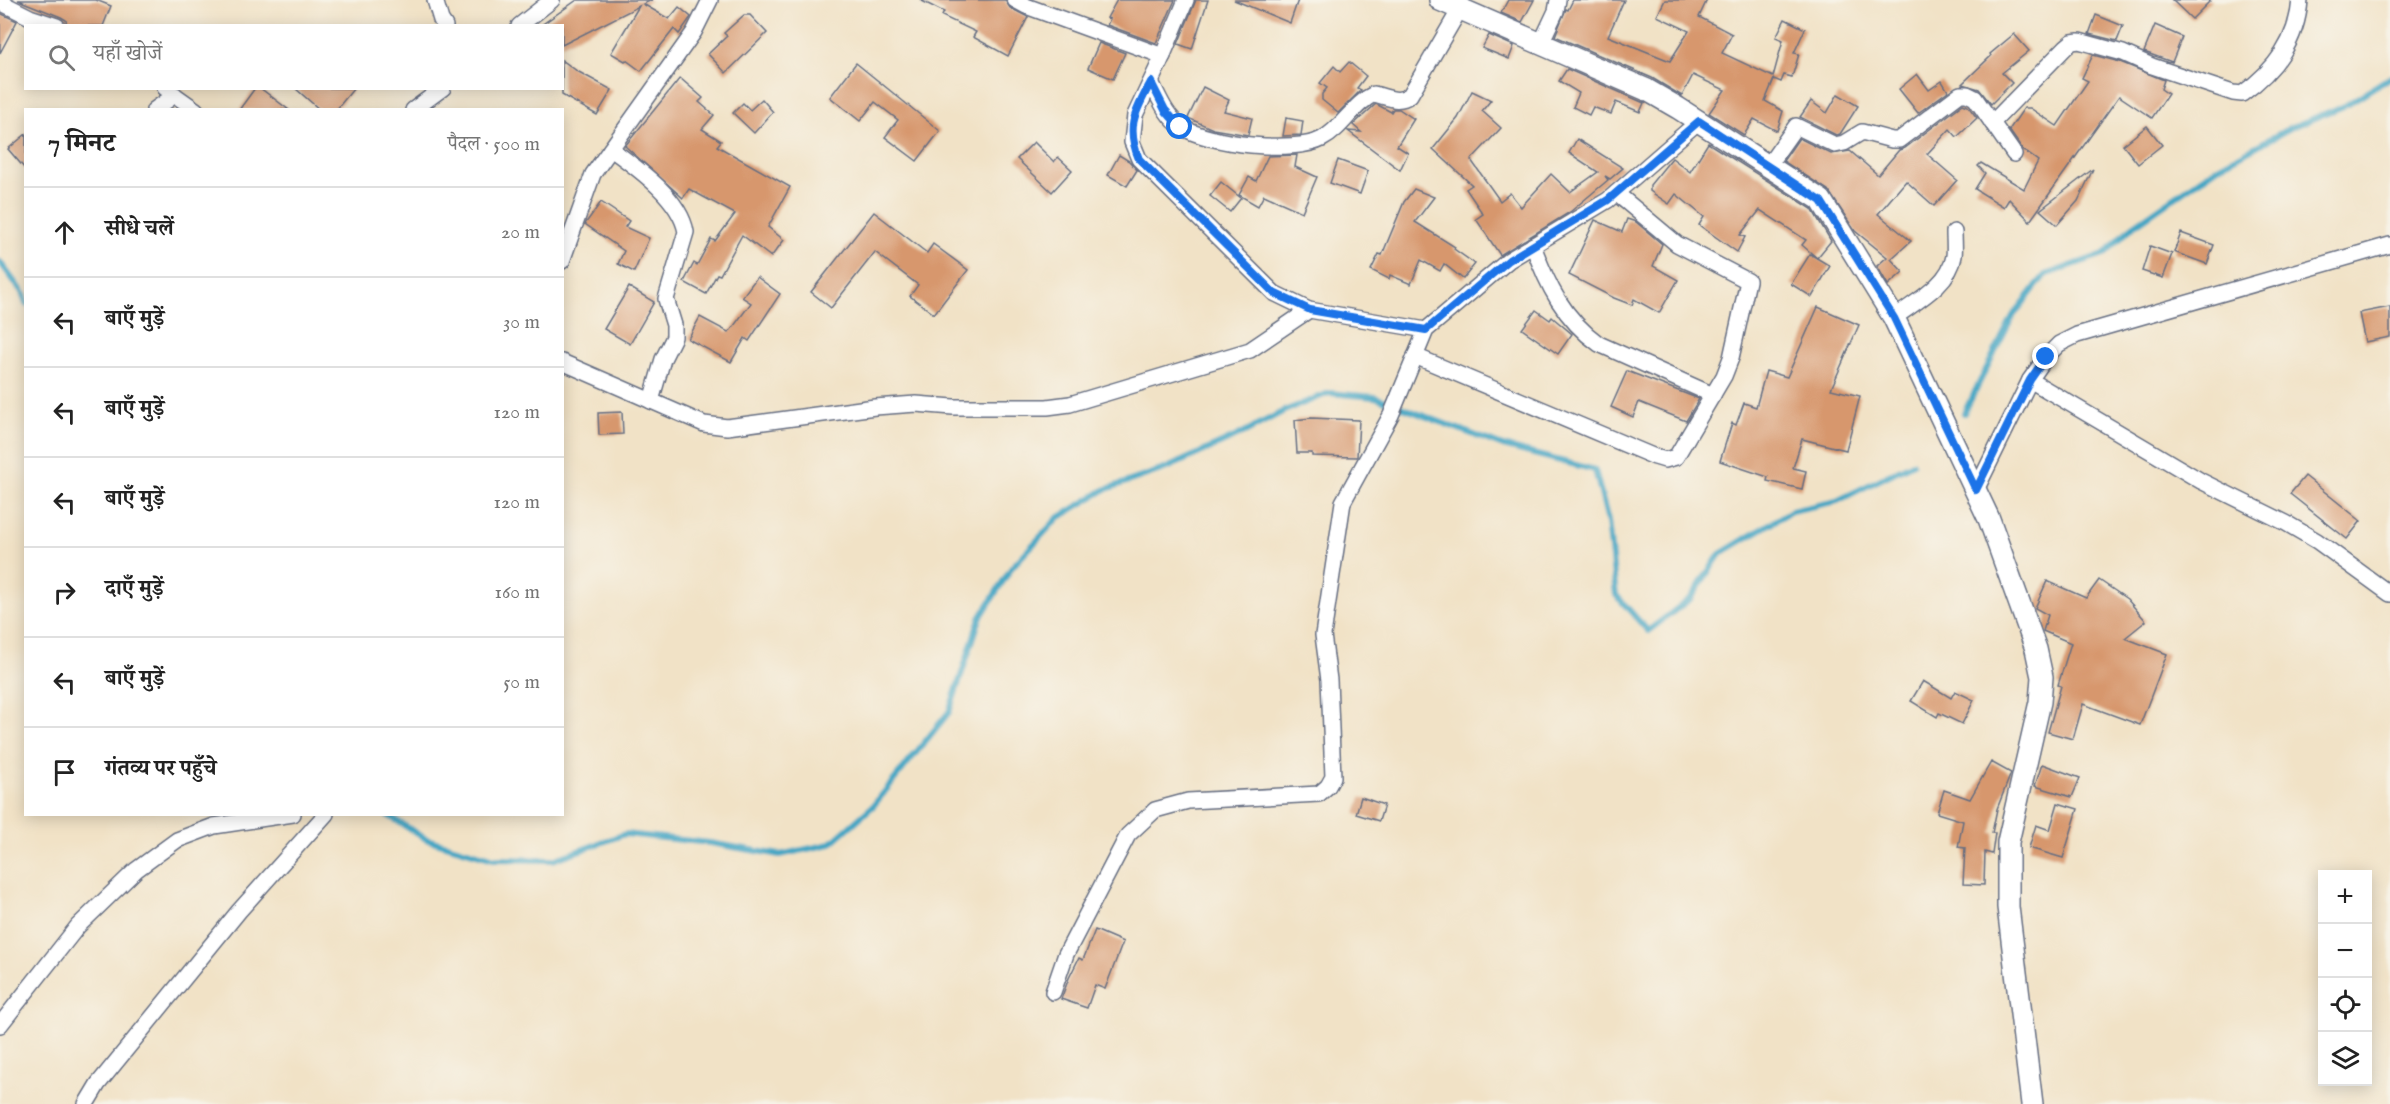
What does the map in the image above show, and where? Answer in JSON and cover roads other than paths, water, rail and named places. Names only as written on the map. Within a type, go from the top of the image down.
[{"type":"street","points":[[435,0],[444,24]]},
{"type":"street","points":[[522,24],[552,0]]},
{"type":"street","points":[[564,255],[593,174],[694,32],[710,0]]},
{"type":"street","points":[[1015,0],[1163,56]]},
{"type":"street","points":[[1186,0],[1163,56],[1135,114],[1132,142],[1139,159],[1274,293],[1310,310],[1426,330]]},
{"type":"street","points":[[1440,0],[1647,90],[1699,121],[1821,201],[1894,318],[1989,519],[2036,649],[2042,677],[2040,702],[2008,842],[2008,907],[2032,1104]]},
{"type":"street","points":[[1540,45],[1556,11],[1558,0]]},
{"type":"street","points":[[1992,123],[2066,47],[2072,42],[2079,41],[2123,53],[2152,66],[2242,94],[2252,87],[2284,52],[2295,29],[2300,0]]},
{"type":"street","points":[[0,2],[30,17],[51,24]]},
{"type":"street","points":[[1151,82],[1165,110],[1180,127],[1204,137],[1277,147],[1305,145],[1321,140],[1339,129],[1367,98],[1374,94],[1396,101],[1404,100],[1410,95],[1460,9]]},
{"type":"street","points":[[415,108],[440,90]]},
{"type":"street","points":[[156,108],[170,92],[193,108]]},
{"type":"street","points":[[1767,167],[1796,126],[1835,145],[1844,143],[1862,132],[1899,140],[1960,94],[1967,94],[1975,98],[2014,154]]},
{"type":"street","points":[[1053,992],[1066,954],[1128,835],[1155,810],[1188,801],[1319,794],[1328,786],[1333,777],[1329,680],[1323,635],[1343,502],[1391,415],[1426,330],[1509,260],[1616,193],[1699,121]]},
{"type":"street","points":[[611,149],[645,175],[661,191],[676,209],[687,232],[666,299],[674,325],[674,337],[663,360],[651,401]]},
{"type":"street","points":[[1415,356],[1665,460],[1676,457],[1713,395],[1731,358],[1748,281],[1677,244],[1616,193]]},
{"type":"street","points":[[1894,318],[1936,286],[1948,273],[1954,258],[1954,232]]},
{"type":"street","points":[[1533,245],[1542,272],[1564,311],[1584,334],[1599,344],[1713,395]]},
{"type":"street","points":[[1976,490],[2030,380],[2046,357],[2060,344],[2077,335],[2390,245]]},
{"type":"street","points":[[564,363],[704,424],[727,427],[875,407],[916,404],[953,407],[1047,407],[1095,398],[1250,350],[1310,310]]},
{"type":"street","points":[[2030,380],[2201,481],[2317,541],[2390,594]]},
{"type":"street","points":[[0,1025],[78,926],[136,870],[177,840],[214,826],[280,816]]},
{"type":"street","points":[[86,1104],[98,1084],[239,911],[324,816]]},
{"type":"waterway","points":[[1964,413],[2013,316],[2045,275],[2104,254],[2133,226],[2218,167],[2292,127],[2346,105],[2390,77]]},
{"type":"waterway","points":[[0,262],[24,298]]},
{"type":"waterway","points":[[389,816],[426,839],[494,859],[553,860],[625,834],[710,843],[780,855],[830,844],[873,806],[949,712],[980,618],[1012,567],[1058,518],[1104,490],[1167,468],[1239,435],[1284,411],[1329,393],[1375,397],[1503,446],[1595,470],[1608,521],[1616,595],[1648,631],[1691,598],[1720,554],[1791,511],[1837,501],[1913,463]]}]
